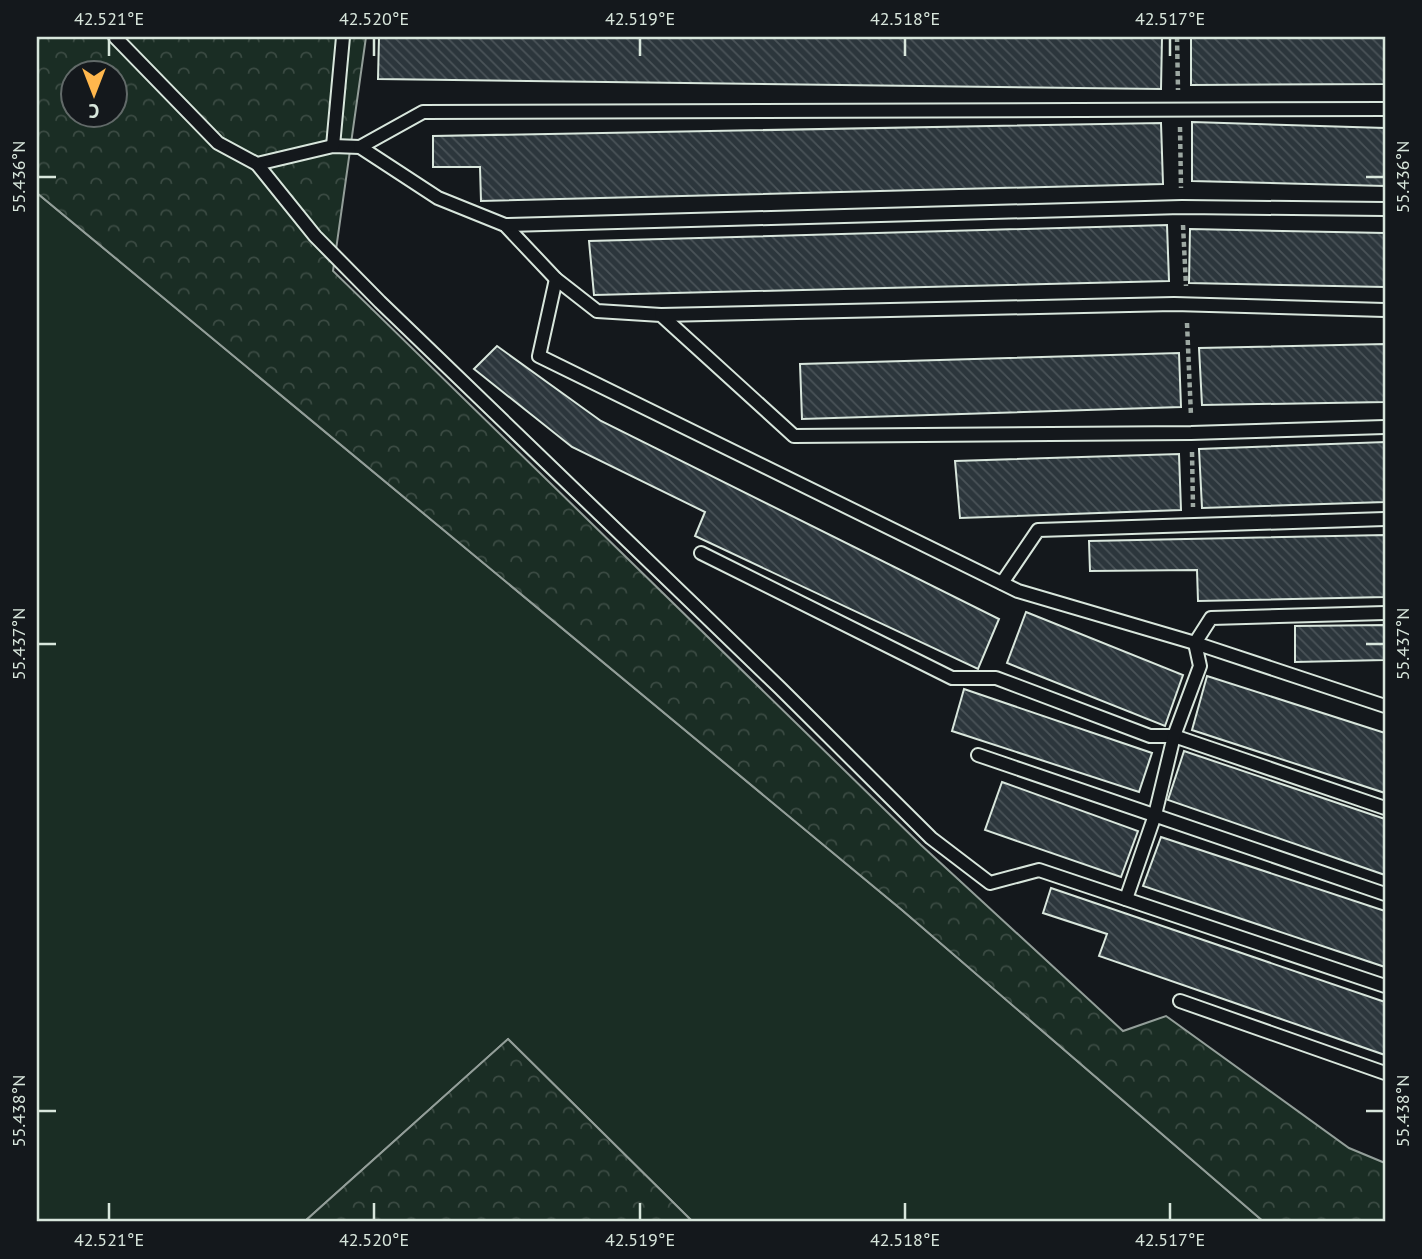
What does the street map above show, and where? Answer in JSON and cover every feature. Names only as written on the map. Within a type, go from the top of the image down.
[{"type":"lane","points":[[115,37],[218,143],[257,164],[315,236],[380,302],[931,838],[990,883],[1039,870],[1385,985]]},
{"type":"lane","points":[[333,145],[343,37]]},
{"type":"lane","points":[[360,147],[424,112],[1385,109]]},
{"type":"lane","points":[[257,164],[333,145],[360,147],[438,198],[505,225],[1182,207],[1385,209]]},
{"type":"lane","points":[[505,225],[556,279],[597,311],[661,315],[1186,305],[1385,310]]},
{"type":"lane","points":[[556,279],[539,356],[1018,591],[1195,643],[1385,706]]},
{"type":"lane","points":[[661,315],[794,436],[1191,433],[1385,427]]},
{"type":"lane","points":[[1002,583],[1038,530],[1385,519]]},
{"type":"lane","points":[[701,552],[952,678],[996,678],[1150,736],[1174,736],[1385,808]]},
{"type":"lane","points":[[1126,899],[1155,815],[1174,736],[1200,666],[1195,643],[1211,618],[1385,613]]},
{"type":"lane","points":[[978,755],[1385,894]]},
{"type":"lane","points":[[1180,1001],[1385,1073]]},
{"type":"path","points":[[1177,37],[1194,525]]},
{"type":"green space","points":[[37,37],[366,37],[333,271],[921,845],[1123,1031],[1166,1016],[1349,1148],[1385,1163],[1385,1222],[1264,1222],[902,910],[37,193]]},
{"type":"green space","points":[[37,193],[902,910],[1264,1222],[693,1222],[508,1039],[304,1222],[37,1222]]},
{"type":"green space","points":[[508,1039],[693,1222],[304,1222]]},
{"type":"building","points":[[379,37],[1162,37],[1161,89],[378,79]]},
{"type":"building","points":[[1191,37],[1385,37],[1385,84],[1191,85]]},
{"type":"building","points":[[1192,122],[1385,128],[1385,186],[1192,181]]},
{"type":"building","points":[[1161,123],[1163,184],[481,201],[480,167],[433,167],[433,136]]},
{"type":"building","points":[[1167,225],[1169,281],[594,295],[589,241]]},
{"type":"building","points":[[1190,229],[1385,233],[1385,287],[1189,283]]},
{"type":"building","points":[[1385,344],[1385,402],[1202,405],[1199,348]]},
{"type":"building","points":[[497,346],[601,421],[999,619],[978,669],[695,536],[705,512],[572,447],[474,369]]},
{"type":"building","points":[[1179,353],[1181,407],[802,419],[800,364]]},
{"type":"building","points":[[1385,442],[1385,502],[1202,508],[1199,449]]},
{"type":"building","points":[[1179,454],[1181,510],[960,518],[955,461]]},
{"type":"building","points":[[1385,535],[1385,597],[1198,601],[1197,570],[1090,571],[1089,541]]},
{"type":"building","points":[[1026,612],[1183,675],[1165,726],[1007,663]]},
{"type":"building","points":[[1385,625],[1385,660],[1295,662],[1295,626]]},
{"type":"building","points":[[1207,676],[1385,733],[1385,793],[1192,730]]},
{"type":"building","points":[[964,689],[1152,753],[1139,792],[952,731]]},
{"type":"building","points":[[1184,751],[1385,819],[1385,875],[1168,800]]},
{"type":"building","points":[[1002,782],[1138,831],[1121,877],[985,830]]},
{"type":"building","points":[[1161,837],[1385,911],[1385,967],[1143,886]]},
{"type":"building","points":[[1051,888],[1385,1002],[1385,1055],[1099,956],[1107,934],[1043,913]]}]
